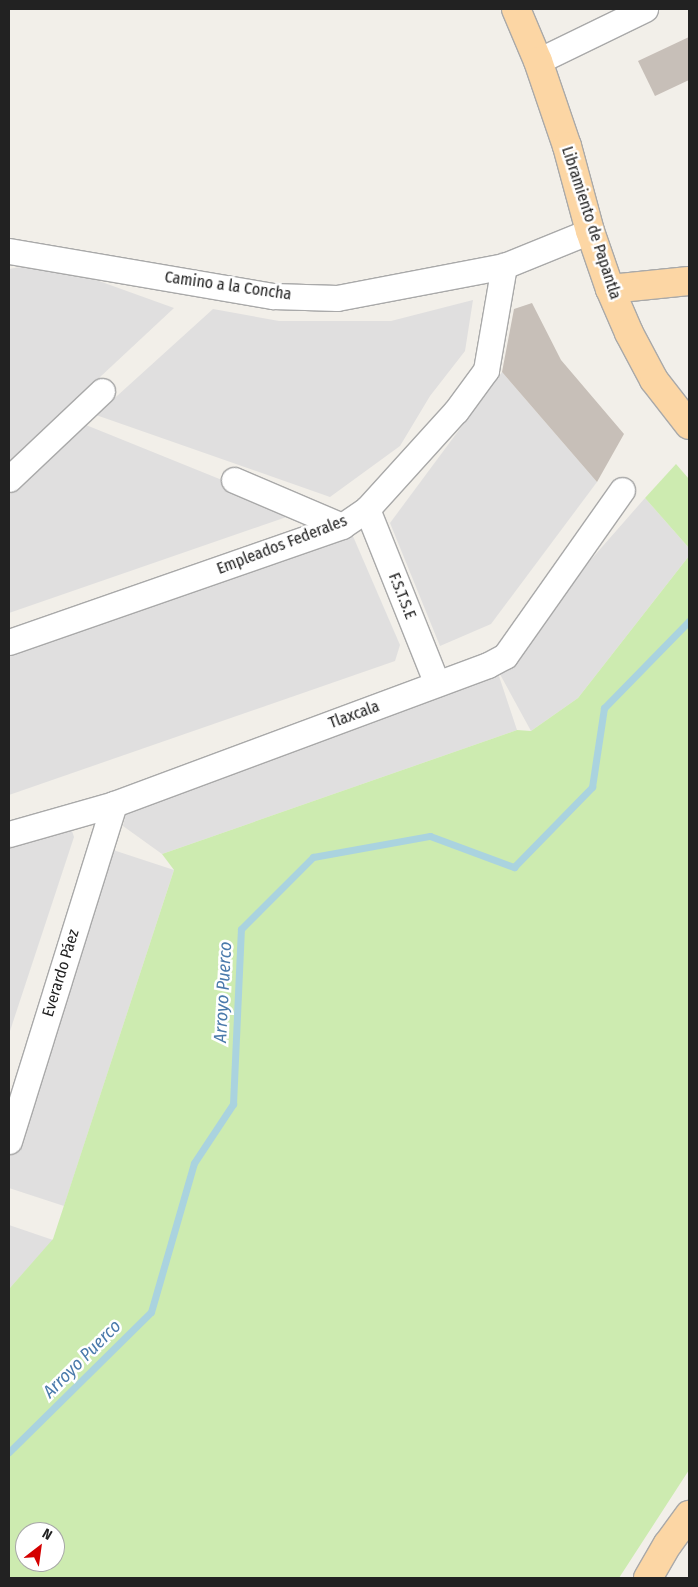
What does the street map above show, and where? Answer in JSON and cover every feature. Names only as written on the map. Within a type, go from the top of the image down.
[{"type":"main road","name":"Libramiento de Papantla","points":[[516,9],[538,62],[567,146],[590,231],[610,289],[629,333],[654,380],[689,426]]},
{"type":"main road","points":[[610,289],[689,281]]},
{"type":"main road","points":[[648,1578],[668,1544],[689,1515]]},
{"type":"street","points":[[538,62],[645,9]]},
{"type":"street","name":"Camino a la Concha","points":[[9,251],[272,296],[337,298],[504,266],[590,231]]},
{"type":"street","name":"Empleados Federales","points":[[9,642],[342,526],[367,509],[456,411],[486,370],[504,266]]},
{"type":"street","points":[[9,479],[102,391]]},
{"type":"street","points":[[234,480],[342,526]]},
{"type":"street","name":"Tlaxcala","points":[[9,834],[114,804],[488,666],[504,656],[622,490]]},
{"type":"street","name":"F.S.T.S.E","points":[[367,509],[438,684]]},
{"type":"street","name":"Everardo Páez","points":[[9,1141],[114,804]]},
{"type":"shaded area","points":[[37,264],[99,281],[174,308],[9,462],[9,269]]},
{"type":"shaded area","points":[[473,300],[465,351],[430,396],[400,446],[330,497],[96,415],[213,309],[279,321],[391,321]]},
{"type":"shaded area","points":[[502,372],[597,482],[491,624],[440,646],[390,523]]},
{"type":"shaded area","points":[[86,425],[301,512],[9,613],[9,495]]},
{"type":"shaded area","points":[[645,498],[689,548],[689,556],[578,698],[531,731],[496,667],[517,730],[162,854],[123,826],[129,799],[516,645]]},
{"type":"shaded area","points":[[349,527],[400,645],[395,661],[9,795],[9,645]]},
{"type":"shaded area","points":[[71,828],[74,837],[9,1034],[9,841]]},
{"type":"shaded area","points":[[107,848],[174,870],[64,1206],[9,1188],[9,1148]]},
{"type":"shaded area","points":[[9,1225],[53,1240],[9,1289]]},
{"type":"green space","points":[[676,464],[689,479],[689,548],[645,498]]},
{"type":"green space","points":[[689,556],[689,1470],[619,1578],[9,1578],[9,1289],[53,1239],[174,870],[162,854],[517,730],[531,731],[578,698]]},
{"type":"building","points":[[689,37],[689,80],[655,96],[638,61]]},
{"type":"building","points":[[532,303],[561,360],[624,434],[597,482],[502,372],[514,309]]},
{"type":"waterway","name":"Arroyo Puerco","points":[[9,1452],[151,1312],[194,1163],[233,1104],[241,929],[313,857],[430,836],[514,867],[592,787],[604,708],[689,621]]}]
